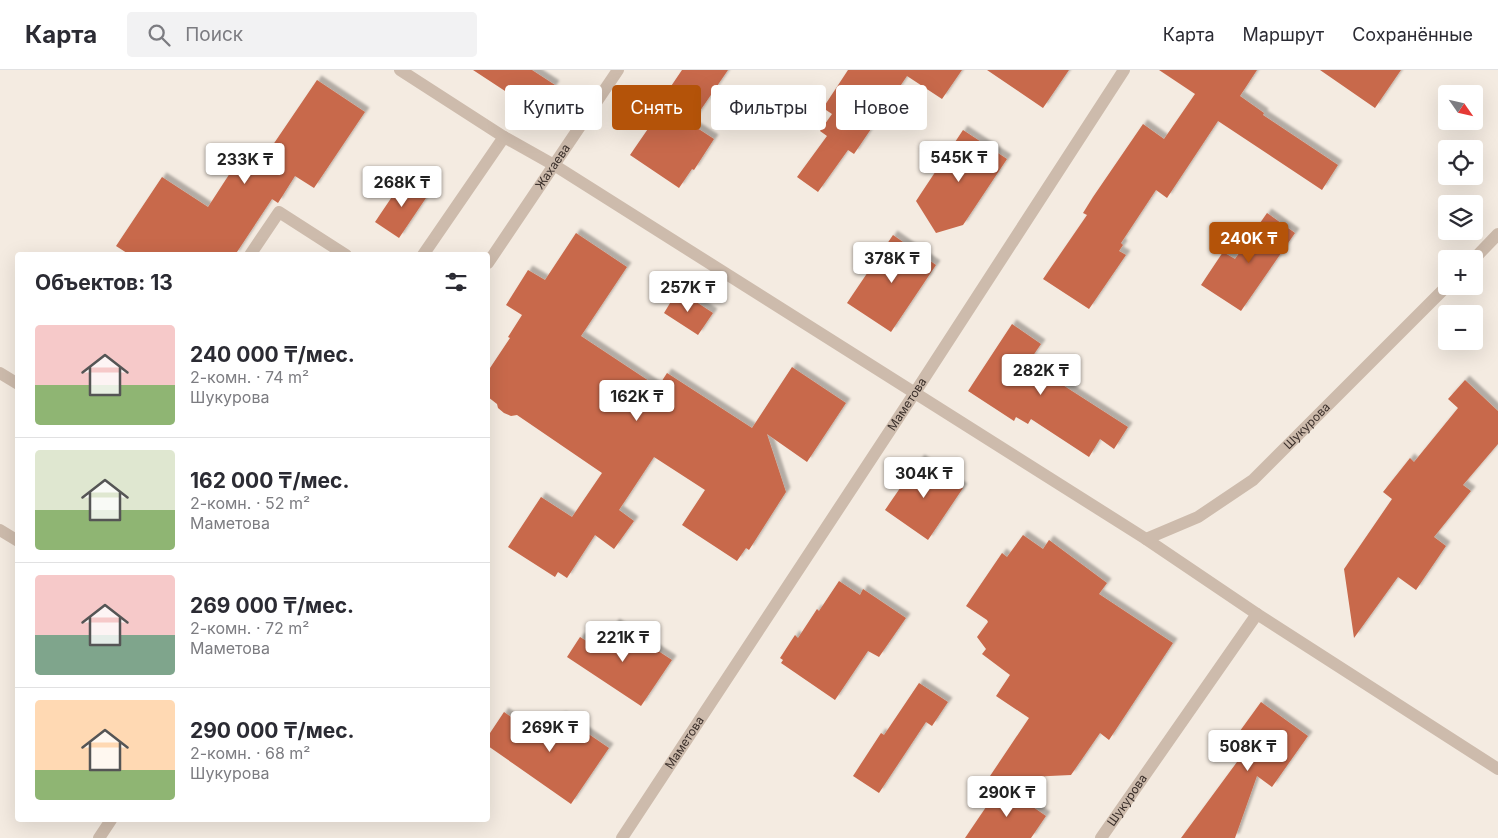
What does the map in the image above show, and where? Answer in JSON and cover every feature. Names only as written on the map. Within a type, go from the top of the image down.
[{"type":"street","points":[[400,70],[504,137],[554,165],[1146,539],[1257,614],[1498,769]]},
{"type":"street","name":"Жахаева","points":[[490,260],[618,70]]},
{"type":"street","name":"Маметова","points":[[622,838],[1124,70]]},
{"type":"street","points":[[425,252],[504,137]]},
{"type":"street","points":[[252,252],[279,212],[341,252]]},
{"type":"street","points":[[1483,250],[1498,234]]},
{"type":"street","name":"Шукурова","points":[[1146,539],[1198,517],[1254,480],[1438,295]]},
{"type":"street","points":[[0,373],[15,382]]},
{"type":"street","points":[[0,530],[15,539]]},
{"type":"street","name":"Шукурова","points":[[1101,838],[1257,614]]},
{"type":"street","points":[[99,838],[110,822]]},
{"type":"building","points":[[473,70],[532,70],[555,85],[505,85],[505,91]]},
{"type":"building","points":[[682,70],[728,70],[718,85],[711,85],[711,95],[701,109],[701,85],[672,85]]},
{"type":"building","points":[[848,70],[962,70],[942,99],[927,89],[927,85],[921,85],[907,76],[901,85],[838,85]]},
{"type":"building","points":[[987,70],[1069,70],[1043,108]]},
{"type":"building","points":[[1159,70],[1257,70],[1240,96],[1264,113],[1263,115],[1338,165],[1322,190],[1218,121],[1167,198],[1156,190],[1121,243],[1123,245],[1119,251],[1126,255],[1089,309],[1043,279],[1087,215],[1083,213],[1093,197],[1143,124],[1164,139],[1195,94]]},
{"type":"building","points":[[1320,70],[1401,70],[1375,108]]},
{"type":"building","points":[[317,80],[365,112],[314,188],[295,176],[278,203],[272,199],[237,252],[125,252],[116,246],[162,177],[208,207],[245,150],[262,161]]},
{"type":"building","points":[[836,88],[836,130],[870,130],[854,154],[848,150],[818,192],[797,177],[827,136],[820,131],[826,130],[826,122],[832,114],[826,110],[826,103]]},
{"type":"building","points":[[647,130],[700,130],[714,139],[694,170],[692,169],[679,188],[630,155]]},
{"type":"building","points":[[963,130],[1007,159],[963,225],[936,233],[916,201]]},
{"type":"building","points":[[404,179],[428,195],[399,238],[375,222]]},
{"type":"building","points":[[1267,213],[1295,233],[1241,311],[1201,285],[1223,252],[1235,259]]},
{"type":"building","points":[[576,233],[627,267],[581,336],[658,387],[667,373],[752,428],[792,367],[846,403],[807,462],[767,434],[786,492],[749,550],[746,548],[737,561],[682,525],[705,490],[654,457],[619,510],[634,521],[614,549],[595,535],[567,578],[558,572],[555,577],[508,547],[541,497],[572,517],[602,473],[517,415],[511,416],[504,413],[490,399],[490,368],[510,338],[508,337],[522,315],[506,305],[528,270],[545,280]]},
{"type":"building","points":[[893,235],[936,265],[891,332],[847,303]]},
{"type":"building","points":[[678,290],[713,313],[698,335],[664,313]]},
{"type":"building","points":[[1012,324],[1041,344],[1030,360],[1046,370],[1044,373],[1128,427],[1114,449],[1100,439],[1089,457],[1031,419],[1028,424],[1016,417],[1014,421],[968,391]]},
{"type":"building","points":[[1465,380],[1498,411],[1498,444],[1463,485],[1471,491],[1434,537],[1446,546],[1416,590],[1398,577],[1354,638],[1344,569],[1392,499],[1383,492],[1410,458],[1414,462],[1458,408],[1448,399]]},
{"type":"building","points":[[920,459],[963,488],[928,540],[885,510]]},
{"type":"building","points":[[1023,535],[1043,549],[1049,540],[1107,583],[1099,594],[1173,643],[1109,740],[1100,733],[1071,775],[988,779],[1029,718],[996,696],[1010,675],[982,654],[986,649],[977,637],[988,622],[966,606],[1002,553],[1007,557]]},
{"type":"building","points":[[839,581],[860,595],[863,589],[906,618],[879,657],[868,651],[835,700],[781,663],[783,660],[780,658],[795,635],[798,638],[817,609],[819,611]]},
{"type":"building","points":[[615,623],[672,660],[641,706],[567,657],[580,637],[598,648]]},
{"type":"building","points":[[919,683],[948,702],[932,726],[926,722],[879,793],[853,776],[881,733],[884,735]]},
{"type":"building","points":[[1261,702],[1308,736],[1272,787],[1257,776],[1235,838],[1181,838],[1237,762],[1224,753]]},
{"type":"building","points":[[504,712],[530,730],[562,716],[609,748],[571,804],[490,747],[490,733]]},
{"type":"building","points":[[1001,785],[1046,816],[1031,838],[965,838]]}]
